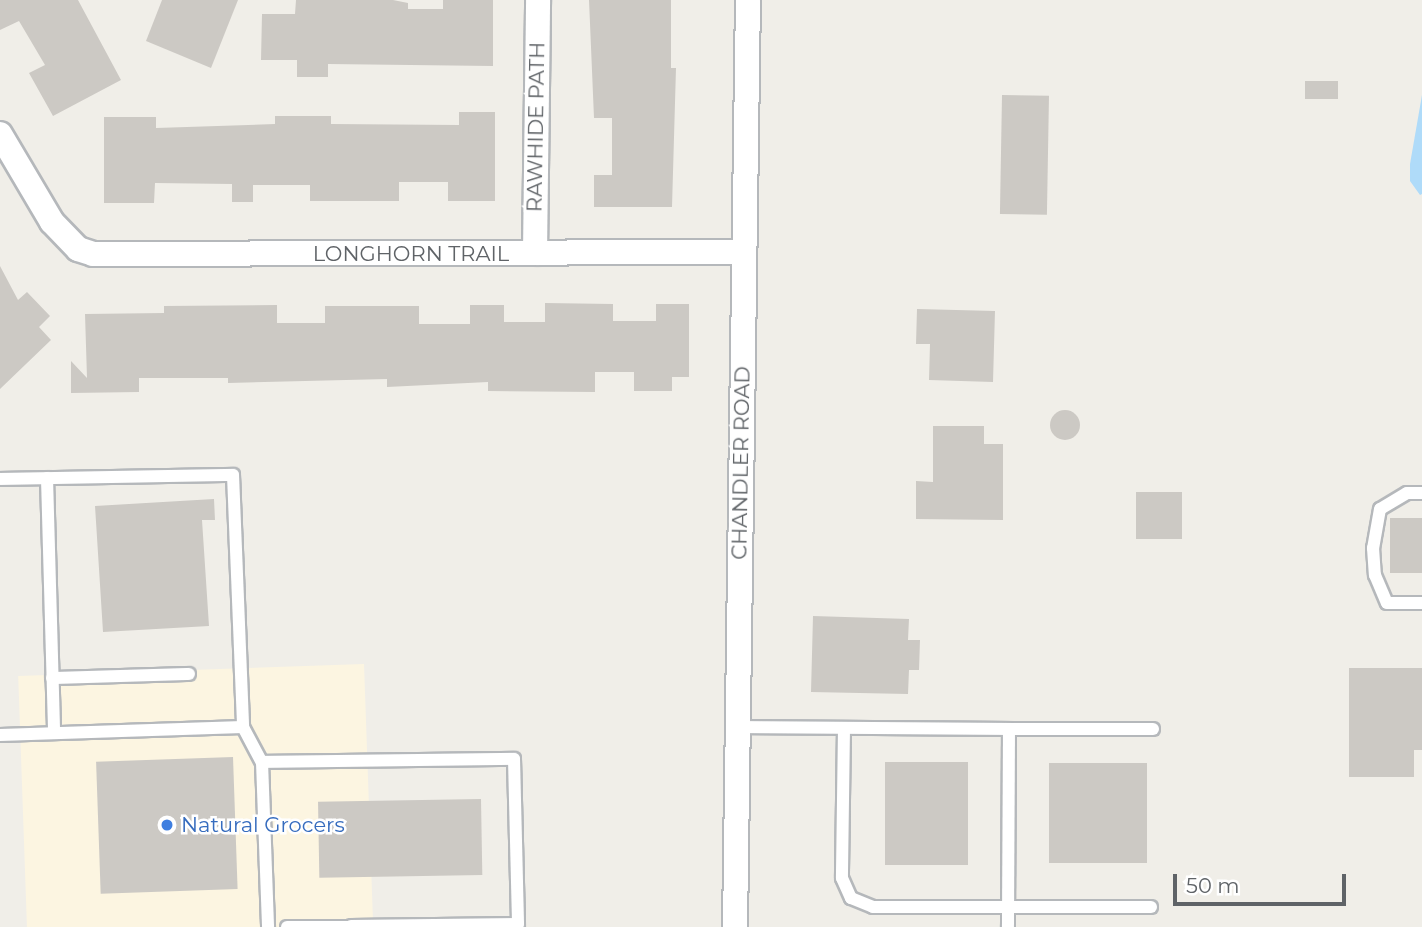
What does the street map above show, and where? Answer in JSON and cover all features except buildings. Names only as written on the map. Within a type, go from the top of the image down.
[{"type":"street","name":"RAWHIDE PATH","points":[[535,253],[538,0]]},
{"type":"street","name":"CHANDLER ROAD","points":[[735,927],[748,0]]},
{"type":"street","name":"LONGHORN TRAIL","points":[[0,134],[52,222],[78,249],[112,256],[744,252]]},
{"type":"lane","points":[[0,479],[233,475],[243,727],[262,762],[268,927]]},
{"type":"lane","points":[[47,478],[54,733]]},
{"type":"lane","points":[[1422,493],[1408,493],[1380,509],[1373,548],[1375,575],[1387,603],[1422,603]]},
{"type":"lane","points":[[52,678],[189,674]]},
{"type":"lane","points":[[0,735],[243,727]]},
{"type":"lane","points":[[737,727],[1153,729]]},
{"type":"lane","points":[[844,728],[842,878],[851,898],[873,906],[1151,907]]},
{"type":"lane","points":[[1007,927],[1009,729]]},
{"type":"lane","points":[[262,762],[514,759],[518,924],[288,927]]},
{"type":"shaded area","points":[[364,664],[373,927],[27,927],[18,676]]},
{"type":"water","points":[[1422,95],[1420,195],[1410,181],[1410,164]]},
{"type":"place","name":"Natural Grocers","points":[[167,825]]}]
